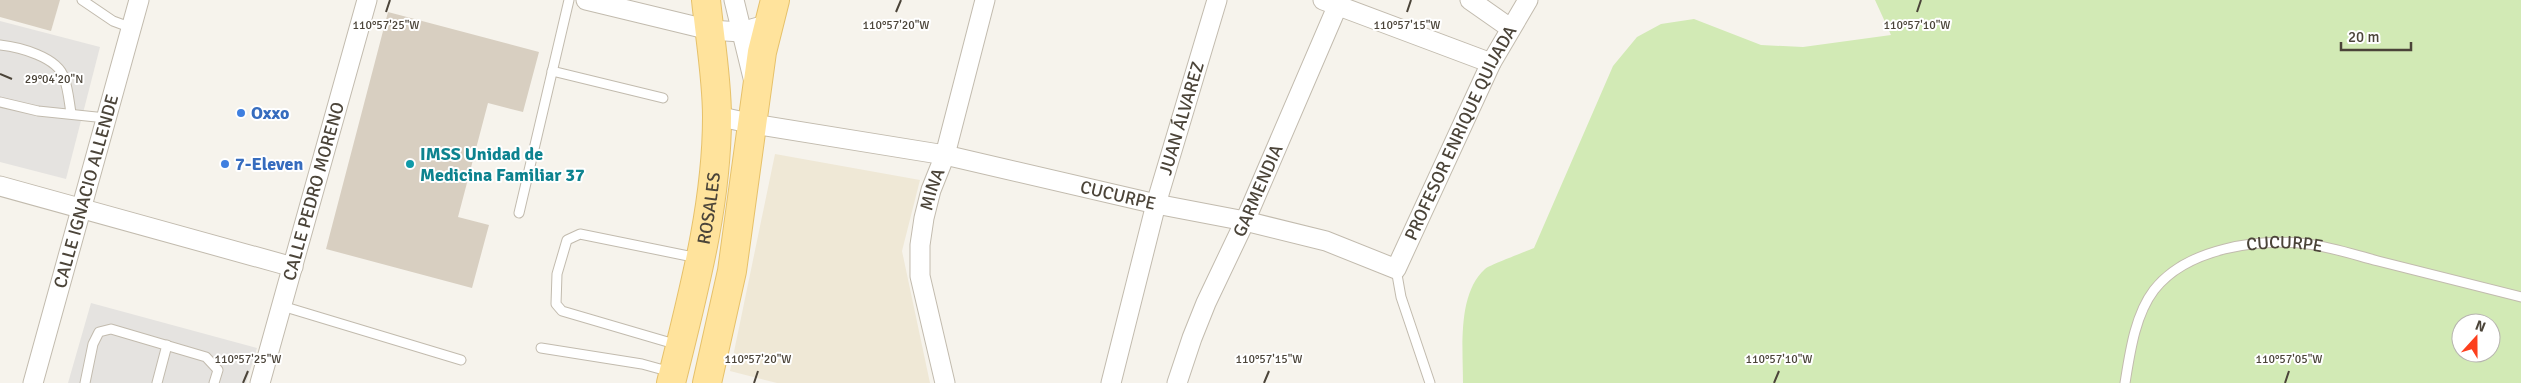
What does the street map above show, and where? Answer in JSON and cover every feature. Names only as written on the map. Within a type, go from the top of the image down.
[{"type":"main road","name":"ROSALES","points":[[672,378],[700,258],[715,155],[717,116],[706,0]]},
{"type":"main road","name":"ROSALES","points":[[707,383],[732,271],[756,90],[772,12]]},
{"type":"street","name":"CALLE IGNACIO ALLENDE","points":[[33,383],[140,0]]},
{"type":"street","name":"CALLE PEDRO MORENO","points":[[260,383],[367,0]]},
{"type":"street","points":[[586,0],[710,30],[741,32],[772,12]]},
{"type":"street","points":[[734,0],[756,90]]},
{"type":"street","name":"MINA","points":[[945,383],[920,276],[920,245],[931,190],[945,155],[985,0]]},
{"type":"street","name":"JUAN ÁLVAREZ","points":[[1112,383],[1156,204],[1217,0]]},
{"type":"street","points":[[1470,0],[1510,28]]},
{"type":"street","name":"PROFESOR ENRIQUE QUIJADA","points":[[1396,269],[1491,63],[1528,0]]},
{"type":"street","points":[[1333,2],[1491,63]]},
{"type":"street","name":"GARMENDIA","points":[[1177,383],[1192,338],[1245,221],[1333,2]]},
{"type":"street","name":"CUCURPE","points":[[717,116],[753,124],[945,155],[1156,204],[1245,221],[1326,241],[1396,269]]},
{"type":"street","points":[[0,186],[293,267]]},
{"type":"lane","points":[[82,0],[113,21],[132,28]]},
{"type":"lane","points":[[520,213],[568,0]]},
{"type":"lane","points":[[0,45],[40,55],[59,69],[64,76],[71,113]]},
{"type":"lane","points":[[552,71],[663,98]]},
{"type":"lane","points":[[0,102],[38,111],[106,118]]},
{"type":"lane","points":[[680,346],[562,311],[556,304],[557,274],[567,240],[580,234],[700,258]]},
{"type":"lane","name":"CUCURPE","points":[[2125,383],[2130,353],[2140,318],[2154,290],[2174,269],[2200,256],[2236,246],[2308,244],[2521,297]]},
{"type":"lane","points":[[1396,269],[1401,297],[1430,383]]},
{"type":"lane","points":[[282,306],[462,360]]},
{"type":"lane","points":[[85,383],[93,344],[99,332],[111,329],[206,357],[218,370],[214,383]]},
{"type":"lane","points":[[157,383],[167,345]]},
{"type":"lane","points":[[541,348],[642,364],[672,378]]},
{"type":"shaded area","points":[[0,21],[100,47],[66,179],[0,162]]},
{"type":"shaded area","points":[[775,154],[920,180],[902,251],[930,383],[777,383],[730,371]]},
{"type":"shaded area","points":[[91,303],[257,348],[246,383],[68,383]]},
{"type":"green space","points":[[1875,0],[2521,0],[2521,383],[1463,383],[1463,339],[1466,307],[1476,280],[1488,267],[1534,248],[1613,66],[1637,37],[1661,24],[1694,19],[1761,45],[1803,47],[1891,35]]},
{"type":"building","points":[[0,0],[60,0],[51,31],[0,17]]},
{"type":"building","name":"IMSS Unidad de Medicina Familiar 37","points":[[388,12],[539,52],[523,112],[488,103],[458,217],[489,225],[472,288],[326,249]]},
{"type":"place","name":"Oxxo","points":[[241,113]]},
{"type":"place","name":"7-Eleven","points":[[225,164]]},
{"type":"place","name":"IMSS Unidad de Medicina Familiar 37","points":[[410,164]]}]
